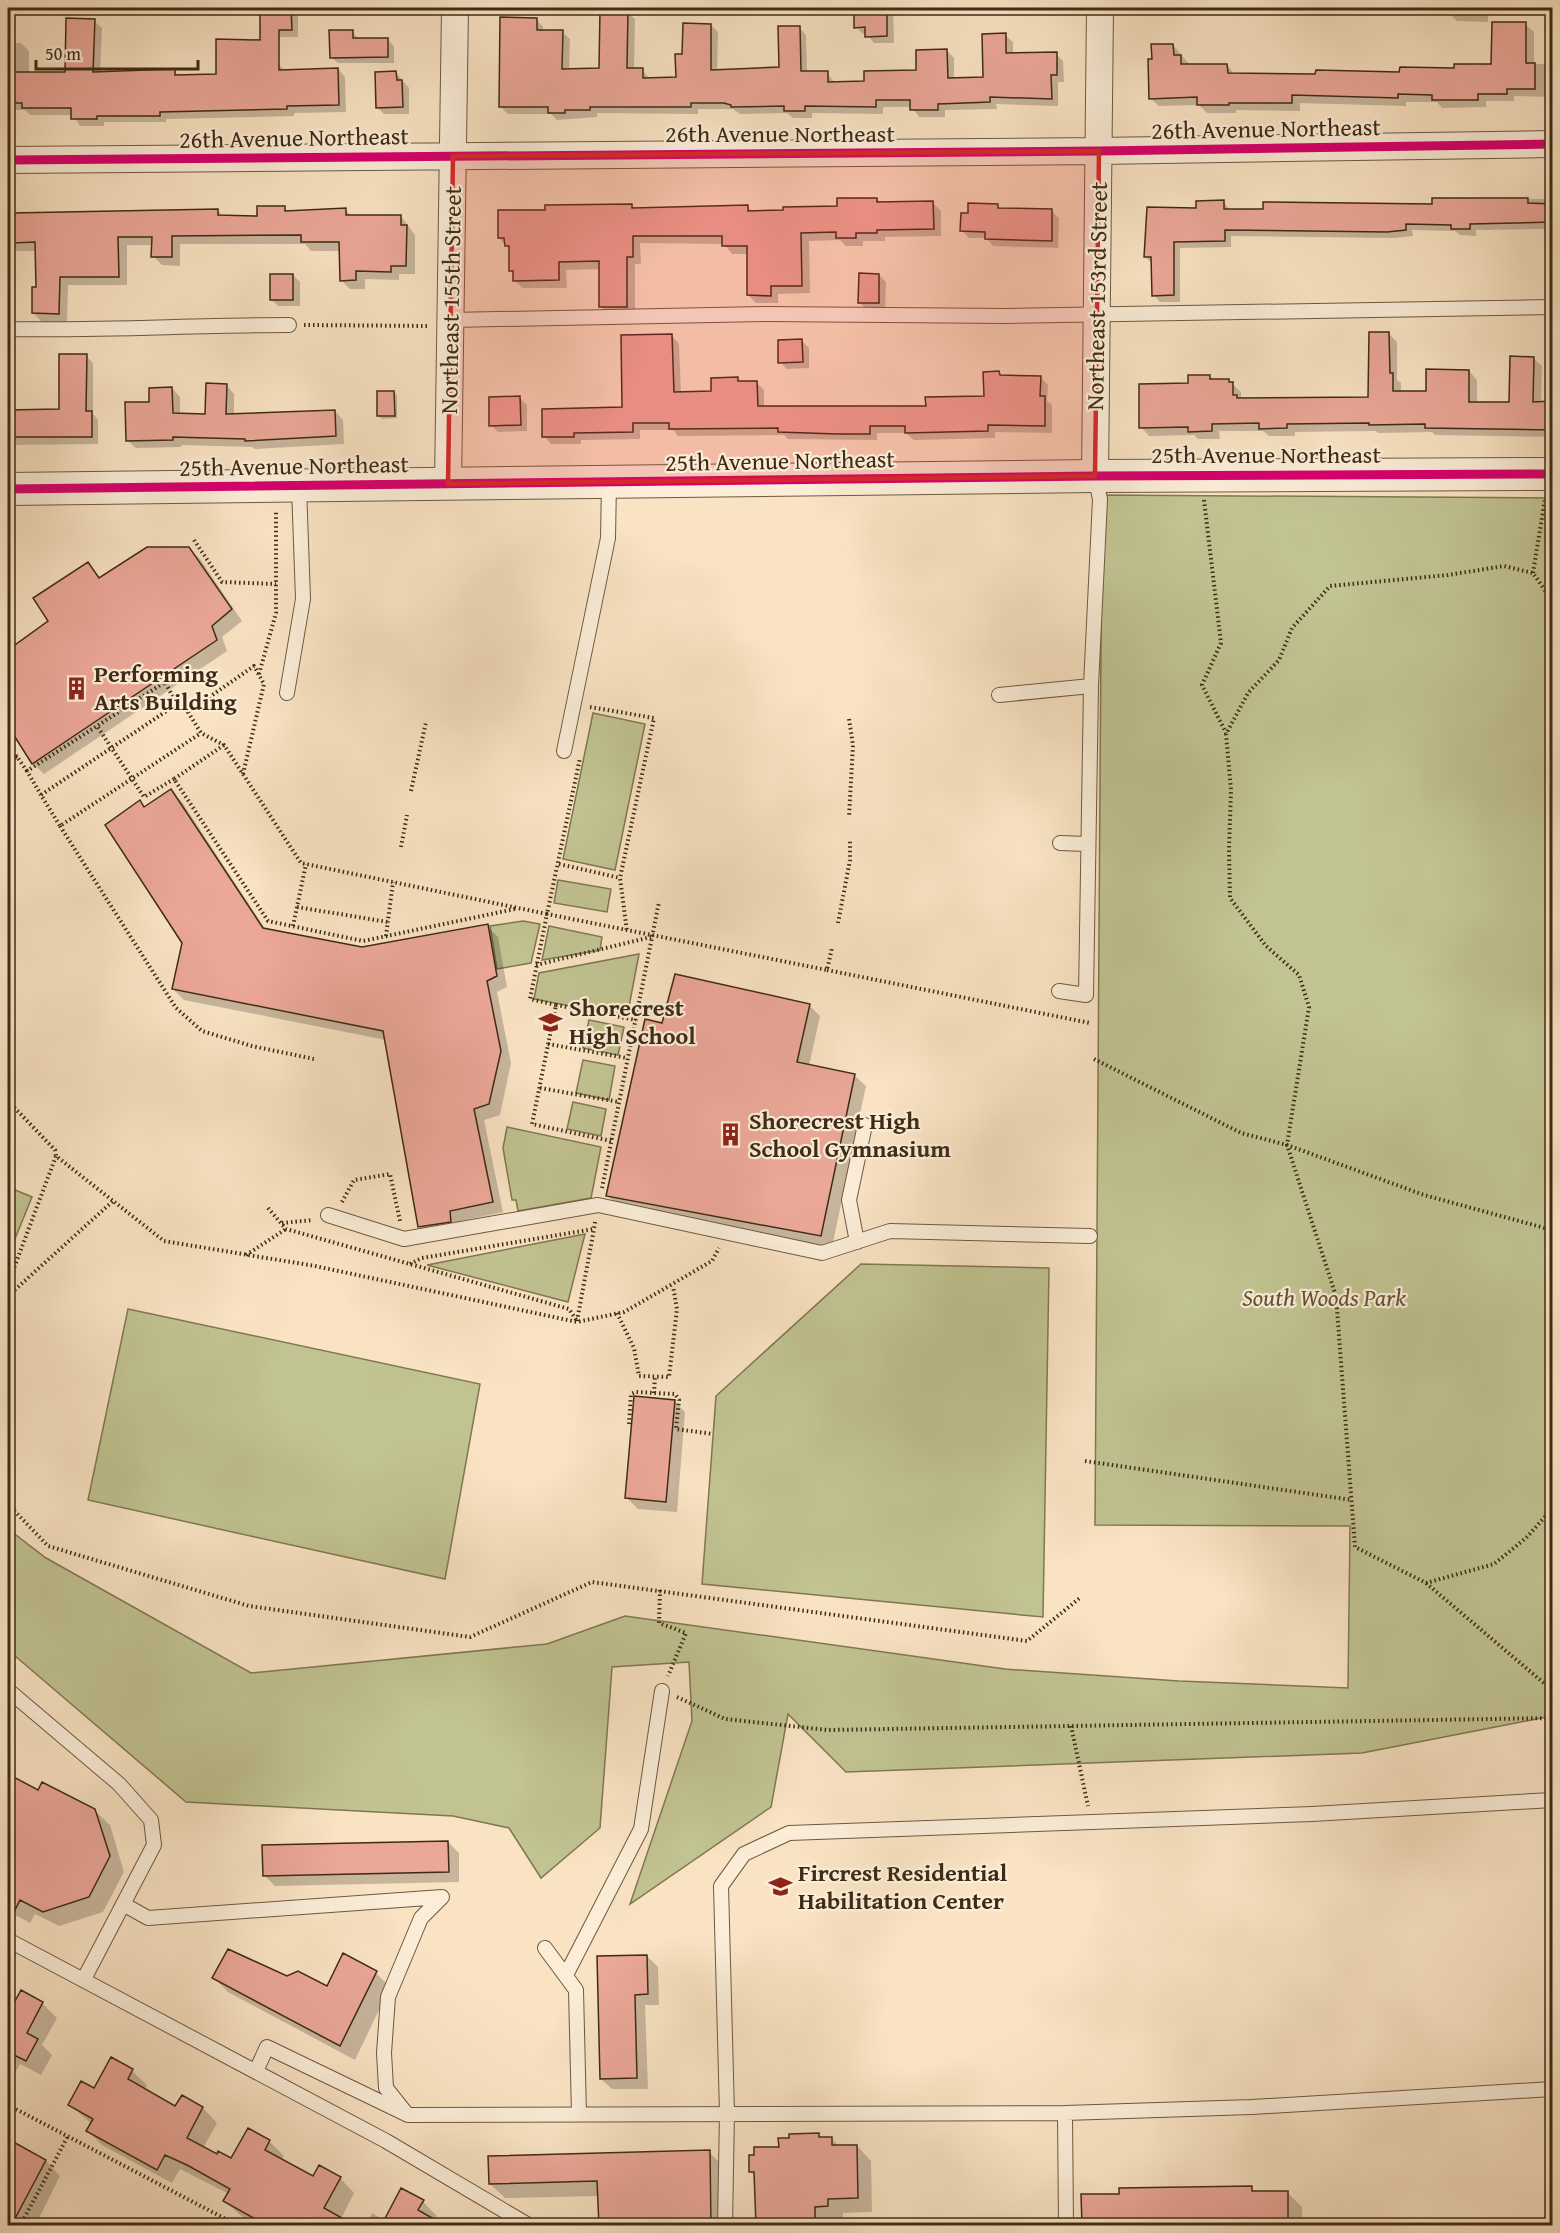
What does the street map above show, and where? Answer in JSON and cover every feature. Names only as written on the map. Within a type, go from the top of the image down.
[{"type":"street","name":"Northeast 155th Street","points":[[448,484],[455,8]]},
{"type":"street","name":"Northeast 153rd Street","points":[[1095,476],[1100,8]]},
{"type":"street","name":"26th Avenue Northeast","points":[[8,160],[1099,152],[1552,144]]},
{"type":"street","name":"25th Avenue Northeast","points":[[8,489],[288,495],[448,484],[1095,476],[1549,485]]},
{"type":"lane","points":[[450,323],[766,314],[1097,314],[1552,307]]},
{"type":"lane","points":[[8,329],[69,330],[165,326],[289,325]]},
{"type":"lane","points":[[1059,991],[1086,995],[1091,686],[1100,499],[1095,476]]},
{"type":"lane","points":[[564,751],[608,538],[609,483]]},
{"type":"lane","points":[[287,693],[303,599],[288,495]]},
{"type":"lane","points":[[999,695],[1091,686]]},
{"type":"lane","points":[[1060,843],[1087,844]]},
{"type":"lane","points":[[857,1242],[849,1200],[865,1125]]},
{"type":"lane","points":[[328,1215],[404,1239],[598,1205],[810,1253],[822,1253],[890,1231],[1090,1236]]},
{"type":"lane","points":[[8,1690],[119,1784],[151,1820],[153,1845],[84,1979]]},
{"type":"lane","points":[[566,1976],[640,1829],[662,1690]]},
{"type":"lane","points":[[725,2226],[727,2113],[721,1886],[744,1854],[789,1833],[1312,1814],[1552,1800]]},
{"type":"lane","points":[[123,1904],[148,1918],[442,1897],[421,1918],[388,1996],[384,2053],[386,2088],[408,2115]]},
{"type":"lane","points":[[8,1940],[386,2141],[530,2226]]},
{"type":"lane","points":[[545,1948],[576,1989],[579,2114]]},
{"type":"lane","points":[[255,2071],[267,2047],[408,2115],[1065,2113],[1252,2107],[1552,2089]]},
{"type":"lane","points":[[1065,2113],[1066,2226]]},
{"type":"path","points":[[289,325],[450,323]]},
{"type":"path","points":[[1533,573],[1549,485]]},
{"type":"path","points":[[259,675],[276,613],[276,584],[288,495]]},
{"type":"path","points":[[1203,499],[1221,643],[1202,686],[1226,734],[1231,790],[1230,898],[1266,946],[1299,975],[1309,1008],[1287,1145],[1336,1296],[1355,1547],[1426,1583],[1552,1690]]},
{"type":"path","points":[[194,540],[222,582],[276,584]]},
{"type":"path","points":[[1226,734],[1248,693],[1279,660],[1292,628],[1329,586],[1448,576],[1504,566],[1533,573],[1551,599],[1552,616]]},
{"type":"path","points":[[188,712],[254,666],[264,684],[243,774]]},
{"type":"path","points":[[27,771],[165,682],[177,704],[188,712],[201,733],[224,745],[301,863],[627,932],[1090,1023]]},
{"type":"path","points":[[41,795],[177,704]]},
{"type":"path","points":[[588,716],[591,705],[654,718],[620,878],[627,932]]},
{"type":"path","points":[[849,719],[852,745],[849,817]]},
{"type":"path","points":[[411,791],[426,722]]},
{"type":"path","points":[[98,726],[144,797],[224,745]]},
{"type":"path","points":[[60,826],[201,733]]},
{"type":"path","points":[[8,744],[176,1008],[202,1031],[252,1047],[314,1059]]},
{"type":"path","points":[[582,750],[530,999],[636,1020]]},
{"type":"path","points":[[8,753],[17,758]]},
{"type":"path","points":[[174,779],[268,921],[363,941],[519,909]]},
{"type":"path","points":[[401,847],[407,815]]},
{"type":"path","points":[[838,923],[850,860],[850,841]]},
{"type":"path","points":[[292,926],[306,864]]},
{"type":"path","points":[[559,864],[620,878]]},
{"type":"path","points":[[386,936],[393,882]]},
{"type":"path","points":[[577,1322],[598,1205],[659,902]]},
{"type":"path","points":[[297,907],[388,922]]},
{"type":"path","points":[[536,965],[652,937]]},
{"type":"path","points":[[827,970],[832,948]]},
{"type":"path","points":[[556,1005],[532,1124],[611,1142]]},
{"type":"path","points":[[548,1044],[628,1058]]},
{"type":"path","points":[[1094,1059],[1241,1133],[1287,1145],[1424,1195],[1552,1230]]},
{"type":"path","points":[[540,1088],[619,1102]]},
{"type":"path","points":[[8,1101],[55,1150],[56,1156],[8,1284]]},
{"type":"path","points":[[56,1156],[164,1241],[315,1266],[577,1322],[616,1313],[673,1286],[712,1261],[727,1234]]},
{"type":"path","points":[[281,1223],[309,1221],[328,1215],[344,1199],[354,1179],[390,1174],[400,1221]]},
{"type":"path","points":[[8,1296],[112,1201]]},
{"type":"path","points":[[268,1208],[286,1229],[569,1309],[577,1322]]},
{"type":"path","points":[[246,1255],[286,1229]]},
{"type":"path","points":[[410,1264],[422,1258],[594,1229]]},
{"type":"path","points":[[616,1313],[634,1348],[639,1376],[669,1377],[677,1309],[673,1286]]},
{"type":"path","points":[[654,1393],[655,1376]]},
{"type":"path","points":[[629,1424],[631,1394],[636,1392],[675,1394],[679,1400],[676,1429],[714,1434]]},
{"type":"path","points":[[1084,1461],[1352,1500]]},
{"type":"path","points":[[8,1504],[48,1546],[249,1606],[470,1637],[592,1582],[1027,1641],[1081,1597]]},
{"type":"path","points":[[1426,1583],[1494,1564],[1526,1538],[1552,1509]]},
{"type":"path","points":[[660,1590],[658,1623],[686,1633],[662,1690],[725,1719],[828,1730],[1552,1718]]},
{"type":"path","points":[[1071,1726],[1091,1822]]},
{"type":"path","points":[[8,2104],[238,2226]]},
{"type":"path","points":[[20,2226],[68,2136]]},
{"type":"highlighted area","points":[[1099,151],[1095,476],[448,484],[453,156]]},
{"type":"green space","name":"South Woods Park","points":[[1102,495],[1552,498],[1552,1716],[1362,1753],[846,1772],[788,1714],[771,1807],[630,1904],[692,1721],[689,1662],[612,1667],[600,1828],[541,1878],[509,1828],[453,1816],[186,1802],[8,1650],[8,1529],[46,1558],[251,1673],[547,1644],[625,1616],[1005,1669],[1179,1681],[1348,1688],[1350,1526],[1095,1525]]},
{"type":"green space","points":[[593,713],[645,724],[615,870],[563,859]]},
{"type":"green space","points":[[558,880],[611,889],[607,912],[554,903]]},
{"type":"green space","points":[[523,921],[540,924],[531,963],[497,969],[490,926]]},
{"type":"green space","points":[[549,926],[602,937],[600,950],[542,960]]},
{"type":"green space","points":[[639,954],[627,1017],[534,999],[539,973]]},
{"type":"green space","points":[[589,1020],[624,1027],[618,1055],[583,1048]]},
{"type":"green space","points":[[583,1060],[615,1066],[609,1100],[576,1093]]},
{"type":"green space","points":[[573,1102],[606,1109],[601,1136],[567,1129]]},
{"type":"green space","points":[[507,1127],[601,1147],[591,1198],[518,1211],[516,1200],[512,1200],[503,1148]]},
{"type":"green space","points":[[8,1187],[32,1197],[8,1256]]},
{"type":"green space","points":[[585,1234],[568,1302],[427,1265]]},
{"type":"green space","points":[[861,1264],[1049,1268],[1043,1617],[702,1584],[716,1396]]},
{"type":"green space","points":[[128,1309],[480,1384],[445,1579],[88,1500]]},
{"type":"building","points":[[260,8],[291,8],[292,30],[279,30],[279,70],[338,68],[339,105],[287,106],[287,109],[160,112],[160,116],[97,116],[97,119],[71,119],[71,108],[22,108],[22,103],[13,103],[13,72],[65,72],[66,18],[95,19],[93,72],[175,69],[175,75],[216,74],[216,39],[260,40]]},
{"type":"building","points":[[854,8],[887,8],[887,36],[865,37],[865,27],[854,28]]},
{"type":"building","points":[[600,10],[628,10],[627,68],[643,68],[643,78],[676,77],[675,54],[682,54],[683,23],[711,24],[711,70],[779,67],[778,26],[800,26],[801,71],[828,71],[828,82],[864,81],[864,71],[916,70],[916,50],[947,49],[948,78],[983,77],[982,34],[1006,33],[1006,53],[1057,52],[1057,75],[1051,75],[1052,99],[990,97],[990,102],[938,104],[938,110],[910,110],[910,100],[876,100],[876,107],[805,106],[805,111],[784,111],[784,106],[731,107],[724,103],[691,103],[691,107],[590,107],[590,110],[565,110],[565,113],[548,113],[548,107],[499,107],[500,17],[537,18],[537,30],[563,30],[562,69],[599,68]]},
{"type":"building","points":[[1492,22],[1526,22],[1526,63],[1535,63],[1535,89],[1507,89],[1507,94],[1478,94],[1478,100],[1432,100],[1432,95],[1398,94],[1398,98],[1292,95],[1292,103],[1197,105],[1197,97],[1149,99],[1148,59],[1152,59],[1151,44],[1173,44],[1174,55],[1181,55],[1181,64],[1227,64],[1228,73],[1315,74],[1316,70],[1399,72],[1400,67],[1454,68],[1454,64],[1491,64]]},
{"type":"building","points":[[329,30],[353,30],[353,38],[388,38],[388,57],[330,58]]},
{"type":"building","points":[[396,71],[397,80],[402,80],[403,107],[376,108],[375,72]]},
{"type":"building","points":[[837,198],[877,198],[877,202],[933,201],[934,229],[877,230],[877,233],[856,233],[856,238],[836,238],[836,232],[801,233],[802,286],[771,286],[771,296],[747,295],[747,246],[722,246],[722,236],[633,236],[633,257],[627,257],[627,307],[599,307],[599,261],[559,262],[559,280],[513,281],[513,271],[509,271],[509,246],[505,246],[504,238],[498,238],[498,210],[545,210],[545,205],[632,204],[632,208],[748,205],[748,211],[783,210],[783,207],[837,206]]},
{"type":"building","points":[[1432,198],[1528,198],[1528,203],[1552,204],[1552,222],[1470,224],[1470,229],[1451,229],[1451,225],[1406,224],[1406,230],[1387,232],[1225,230],[1225,241],[1174,242],[1174,295],[1152,296],[1151,257],[1144,257],[1147,207],[1196,208],[1196,201],[1224,200],[1224,209],[1263,209],[1263,202],[1432,204]]},
{"type":"building","points":[[968,203],[998,204],[998,208],[1052,209],[1052,241],[985,239],[985,232],[960,231],[961,213],[968,213]]},
{"type":"building","points":[[257,206],[285,206],[285,211],[346,208],[346,215],[401,215],[401,225],[407,225],[406,266],[391,266],[391,272],[356,271],[356,280],[340,281],[339,242],[301,242],[301,235],[172,236],[172,257],[151,257],[152,237],[118,237],[119,277],[60,277],[59,314],[32,313],[32,287],[36,287],[35,242],[13,243],[12,213],[218,209],[218,215],[257,216]]},
{"type":"building","points":[[859,273],[879,274],[879,303],[858,303]]},
{"type":"building","points":[[270,274],[293,274],[293,300],[270,300]]},
{"type":"building","points":[[1369,332],[1389,332],[1393,391],[1426,391],[1426,369],[1469,370],[1469,402],[1509,402],[1510,356],[1534,357],[1533,402],[1552,401],[1552,430],[1425,428],[1425,424],[1369,425],[1369,423],[1287,424],[1287,428],[1259,429],[1259,423],[1212,424],[1212,431],[1188,432],[1188,427],[1139,428],[1139,384],[1188,383],[1188,375],[1210,375],[1210,379],[1229,379],[1229,382],[1233,382],[1233,395],[1237,395],[1237,398],[1368,397]]},
{"type":"building","points":[[672,334],[674,392],[711,391],[711,378],[738,377],[738,381],[757,381],[758,406],[926,406],[925,397],[984,396],[983,372],[999,371],[1000,375],[1041,376],[1040,396],[1045,396],[1045,426],[988,425],[988,431],[905,433],[905,426],[870,426],[870,434],[837,434],[778,432],[778,428],[669,429],[669,423],[633,423],[633,432],[574,433],[574,437],[542,437],[542,409],[622,407],[621,335]]},
{"type":"building","points":[[802,339],[803,362],[778,363],[778,340]]},
{"type":"building","points":[[59,354],[87,354],[86,411],[92,411],[92,437],[8,437],[8,410],[59,409]]},
{"type":"building","points":[[206,383],[227,384],[226,414],[335,410],[336,436],[245,441],[245,439],[173,437],[173,440],[126,441],[125,402],[149,402],[149,388],[172,387],[173,413],[205,414]]},
{"type":"building","points":[[377,391],[394,391],[395,416],[377,416]]},
{"type":"building","points":[[520,396],[521,425],[489,426],[489,397]]},
{"type":"building","name":"Performing Arts Building","points":[[147,547],[189,547],[232,609],[212,626],[217,640],[32,764],[8,726],[8,650],[48,621],[33,598],[88,562],[99,578]]},
{"type":"building","points":[[171,789],[263,928],[362,947],[488,924],[497,976],[487,981],[501,1051],[489,1104],[474,1109],[493,1202],[450,1211],[451,1222],[418,1227],[383,1031],[172,989],[182,943],[105,825],[140,800],[144,807]]},
{"type":"building","name":"Shorecrest High School Gymnasium","points":[[675,974],[810,1004],[797,1062],[855,1074],[821,1236],[606,1196],[645,1019],[662,1023]]},
{"type":"building","points":[[634,1396],[675,1400],[666,1502],[625,1498]]},
{"type":"building","points":[[8,1774],[38,1790],[42,1782],[95,1809],[110,1856],[89,1897],[43,1912],[20,1900],[8,1924]]},
{"type":"building","points":[[448,1841],[449,1872],[263,1876],[262,1845]]},
{"type":"building","points":[[228,1949],[287,1976],[298,1971],[327,1986],[343,1953],[377,1971],[340,2046],[212,1978]]},
{"type":"building","points":[[647,1955],[648,1994],[635,1995],[637,2078],[600,2079],[597,1956]]},
{"type":"building","points":[[21,1990],[43,2002],[27,2033],[38,2039],[26,2061],[8,2052],[8,1996],[15,2001]]},
{"type":"building","points":[[111,2057],[133,2069],[128,2079],[175,2106],[182,2095],[203,2107],[187,2138],[217,2154],[218,2151],[231,2158],[248,2128],[270,2140],[265,2150],[313,2176],[319,2165],[341,2177],[324,2208],[356,2226],[268,2226],[223,2201],[230,2189],[187,2165],[165,2155],[157,2170],[86,2131],[93,2119],[68,2105],[81,2081],[94,2088]]},
{"type":"building","points":[[819,2133],[819,2137],[832,2137],[832,2145],[857,2145],[858,2198],[828,2199],[828,2206],[815,2207],[815,2226],[756,2226],[754,2172],[749,2172],[749,2155],[754,2155],[754,2147],[779,2147],[778,2138],[789,2138],[789,2134]]},
{"type":"building","points":[[8,2139],[46,2160],[11,2226],[8,2226]]},
{"type":"building","points":[[710,2150],[711,2226],[599,2226],[597,2181],[489,2184],[488,2156]]},
{"type":"building","points":[[1252,2186],[1252,2191],[1288,2191],[1288,2226],[1082,2226],[1081,2194],[1119,2194],[1119,2188]]},
{"type":"building","points":[[401,2188],[424,2200],[418,2210],[446,2226],[381,2226]]},
{"type":"cycle path","points":[[8,160],[1099,151],[1552,144]]},
{"type":"cycle path","points":[[8,489],[1095,476],[1552,474]]},
{"type":"place","name":"Performing Arts Building","points":[[76,688]]},
{"type":"place","name":"Shorecrest High School","points":[[551,1022]]},
{"type":"place","name":"Shorecrest High School Gymnasium","points":[[731,1135]]},
{"type":"place","name":"Fircrest Residential Habilitation Center","points":[[780,1887]]}]
